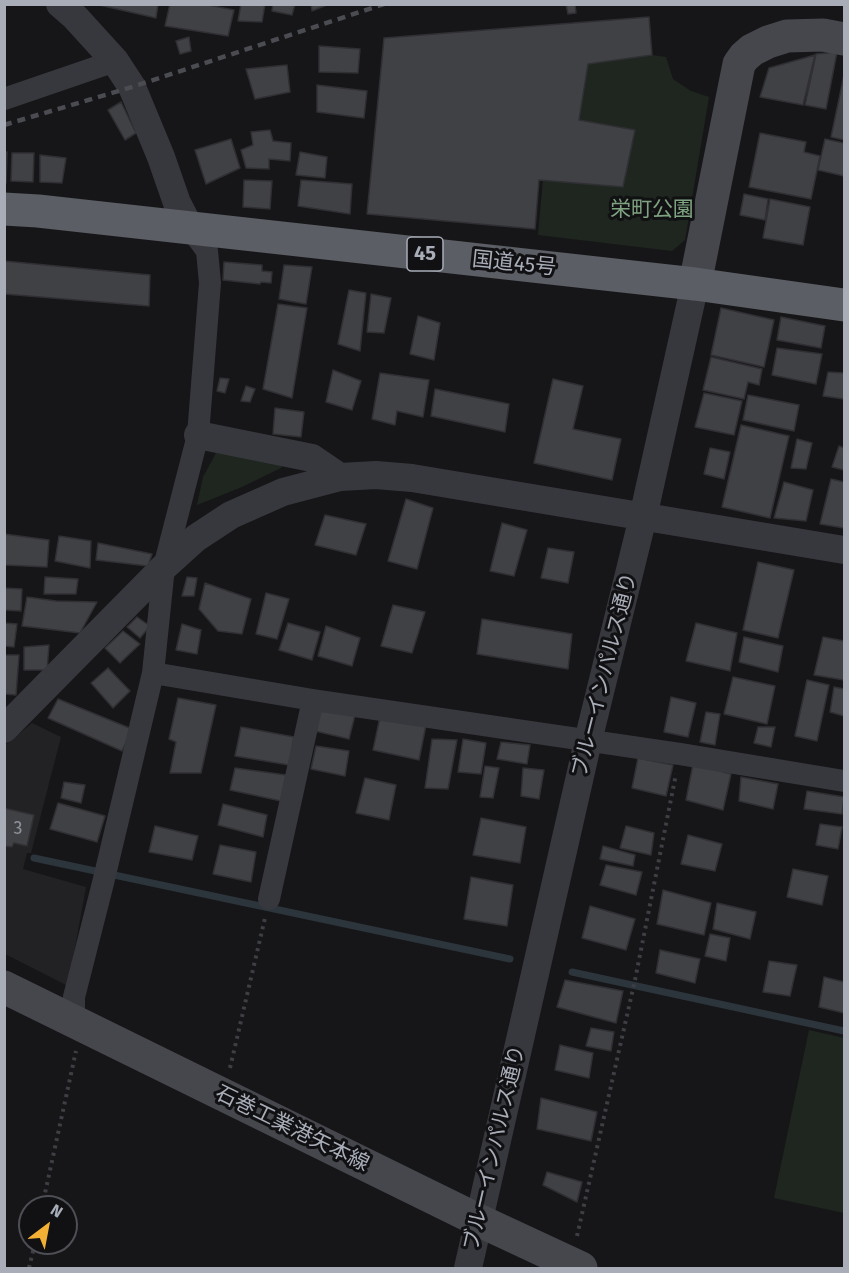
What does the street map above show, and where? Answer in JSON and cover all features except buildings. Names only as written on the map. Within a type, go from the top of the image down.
[{"type":"highway","name":"国道45号","points":[[4,209],[695,284],[844,305]]},
{"type":"main road","name":"ブルーインパルス通り","points":[[695,284],[739,64],[744,57],[768,42],[787,36],[823,35],[844,39]]},
{"type":"main road","name":"石巻工業港矢本線","points":[[4,987],[576,1266]]},
{"type":"street","points":[[71,9],[115,61],[132,87],[177,203],[190,228],[207,251],[210,283],[198,435],[164,567],[153,673],[74,997],[74,1021]]},
{"type":"street","points":[[4,99],[115,61]]},
{"type":"street","name":"ブルーインパルス通り","points":[[468,1269],[695,284]]},
{"type":"street","points":[[198,435],[312,458],[340,477]]},
{"type":"street","points":[[4,729],[164,567],[196,538],[231,515],[283,492],[340,477],[376,475],[412,478],[844,550]]},
{"type":"street","points":[[153,673],[313,700],[680,754],[844,782]]},
{"type":"street","points":[[267,908],[313,700]]},
{"type":"path","points":[[576,1266],[680,754]]},
{"type":"path","points":[[224,1095],[267,908]]},
{"type":"path","points":[[45,1195],[76,1052],[74,1021]]},
{"type":"shaded area","points":[[32,723],[61,737],[31,853],[27,853],[23,869],[86,887],[68,986],[5,954],[4,746]]},
{"type":"green space","name":"栄町公園","points":[[652,55],[666,57],[673,79],[691,91],[709,97],[685,240],[672,251],[538,235],[543,180],[623,187],[635,130],[579,120],[588,64]]},
{"type":"green space","points":[[216,453],[287,456],[281,468],[197,505],[203,477]]},
{"type":"green space","points":[[809,1030],[844,1038],[844,1213],[774,1198]]},
{"type":"waterway","points":[[34,858],[510,959]]},
{"type":"waterway","points":[[572,972],[844,1031]]},
{"type":"railway","points":[[4,125],[132,87],[384,4]]}]
